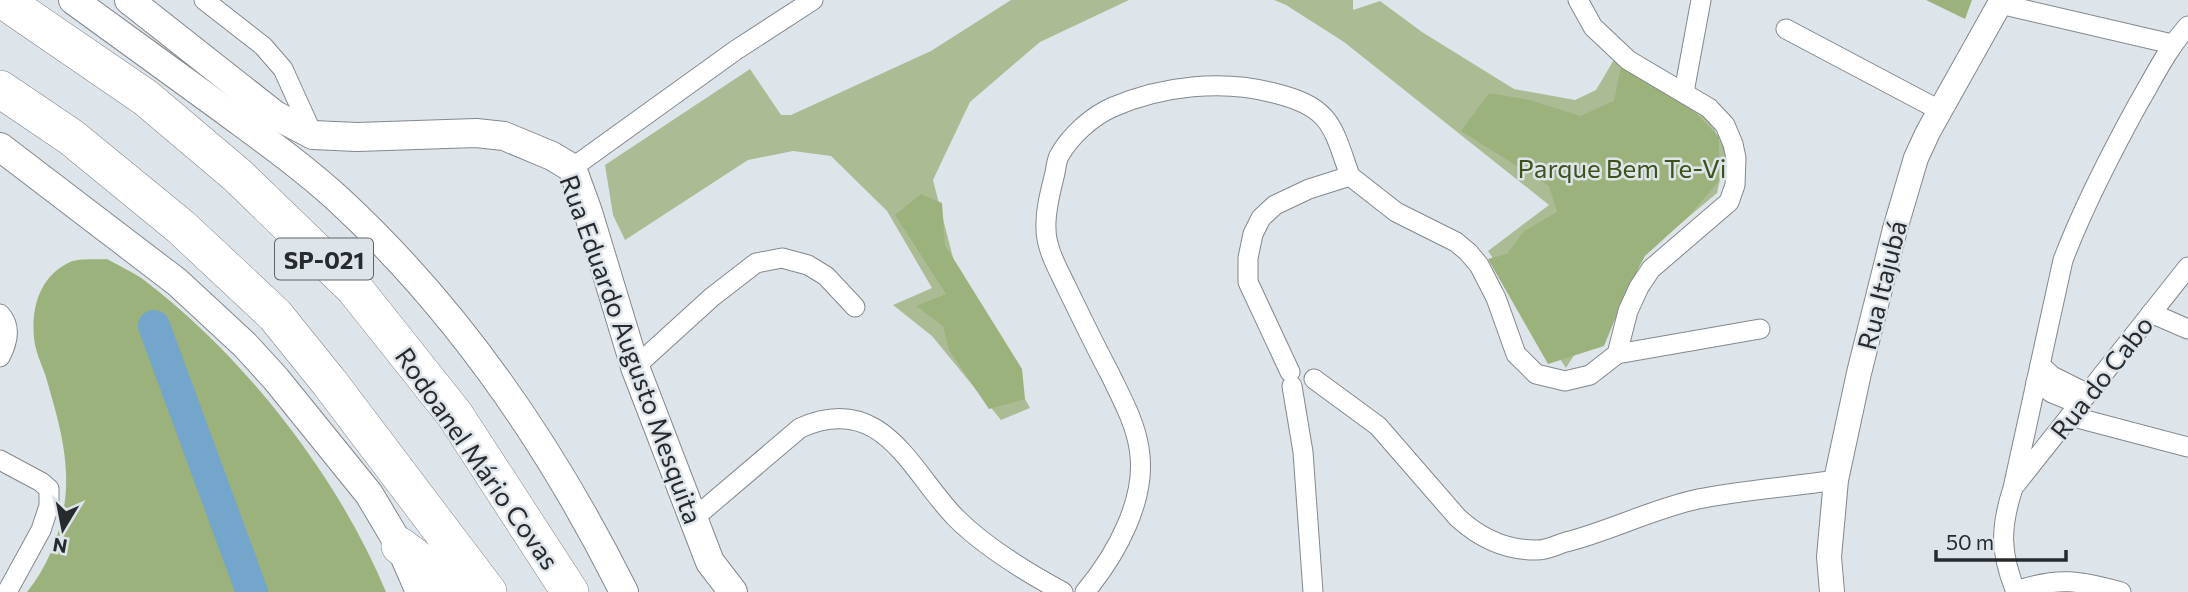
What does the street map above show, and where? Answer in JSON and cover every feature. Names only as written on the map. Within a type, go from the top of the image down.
[{"type":"highway","name":"Rodoanel Mário Covas","points":[[3,0],[146,98],[237,175],[354,288],[455,415],[570,592]]},
{"type":"highway","name":"SP-021","points":[[0,89],[71,137],[181,227],[275,315],[488,592]]},
{"type":"highway","points":[[400,546],[428,567],[447,592]]},
{"type":"main road","points":[[73,0],[296,163],[340,201],[434,298],[513,404],[550,459],[624,592]]},
{"type":"main road","name":"Rua Eduardo Augusto Mesquita","points":[[129,0],[275,115],[313,135],[357,137],[476,133],[504,136],[552,156],[572,168],[635,367],[710,562],[733,592]]},
{"type":"main road","points":[[0,146],[177,282],[245,345],[276,379],[333,452],[359,479],[400,546],[420,592]]},
{"type":"street","points":[[204,0],[263,46],[283,69],[313,135]]},
{"type":"street","points":[[572,168],[736,50],[813,0]]},
{"type":"street","points":[[1578,0],[1592,27],[1628,60],[1709,108],[1724,125],[1736,158],[1735,185],[1729,202],[1651,269],[1628,311],[1617,354]]},
{"type":"street","points":[[1684,92],[1701,0]]},
{"type":"street","points":[[2001,2],[2172,44]]},
{"type":"street","name":"Rua Itajubá","points":[[1832,592],[1829,557],[1836,480],[1895,229],[1916,158],[2001,2]]},
{"type":"street","points":[[2121,592],[2075,581],[2042,582],[2016,592],[2006,565],[2003,539],[2005,513],[2013,488],[2063,260],[2111,153],[2172,44],[2188,26]]},
{"type":"street","points":[[1786,29],[1941,111]]},
{"type":"street","points":[[1085,592],[1102,572],[1125,527],[1140,488],[1139,448],[1126,408],[1056,264],[1045,231],[1059,157],[1077,132],[1101,112],[1140,95],[1190,87],[1239,87],[1284,95],[1304,103],[1324,116],[1331,124],[1350,176],[1396,212],[1456,242],[1479,265],[1496,298],[1516,354],[1536,374],[1565,381],[1590,375],[1617,354],[1760,329]]},
{"type":"street","points":[[1350,176],[1309,189],[1275,205],[1261,218],[1252,234],[1248,282],[1296,390],[1307,390],[1314,379],[1378,426],[1472,531],[1490,542],[1537,551],[1698,499],[1836,480]]},
{"type":"street","points":[[635,367],[712,297],[756,263],[782,258],[808,265],[826,276],[855,307]]},
{"type":"street","name":"Rua do Cabo","points":[[2013,488],[2188,267]]},
{"type":"street","points":[[0,313],[6,320],[8,334],[0,357]]},
{"type":"street","points":[[2151,313],[2188,329]]},
{"type":"street","points":[[2038,374],[2052,393],[2188,447]]},
{"type":"street","points":[[1291,379],[1303,452],[1313,592]]},
{"type":"street","points":[[693,519],[800,428],[816,421],[843,419],[871,425],[894,442],[958,520],[995,550],[1063,592]]},
{"type":"street","points":[[0,460],[49,489],[49,506],[41,530],[7,592]]},
{"type":"green space","points":[[1011,0],[1129,0],[1040,42],[970,102],[933,180],[958,277],[1030,408],[1001,420],[932,336],[893,305],[932,288],[887,211],[831,156],[793,151],[748,160],[625,240],[613,215],[605,165],[750,69],[781,115],[791,115],[931,51]]},
{"type":"green space","name":"Parque Bem Te-Vi","points":[[1274,0],[1353,0],[1353,10],[1380,1],[1422,32],[1514,89],[1575,100],[1596,90],[1615,58],[1706,114],[1726,151],[1717,193],[1630,266],[1566,368],[1488,251],[1549,205],[1344,42]]},
{"type":"green space","points":[[1926,0],[1972,0],[1965,19]]},
{"type":"green space","name":"Parque Bem Te-Vi","points":[[1621,66],[1684,101],[1719,137],[1719,181],[1689,216],[1645,256],[1627,290],[1604,346],[1548,364],[1488,259],[1507,254],[1524,231],[1557,212],[1549,186],[1461,131],[1489,93],[1530,100],[1580,116],[1614,101]]},
{"type":"green space","points":[[921,194],[942,203],[945,245],[1022,369],[1025,399],[989,409],[949,350],[943,326],[916,306],[946,294],[895,215]]},
{"type":"green space","points":[[107,259],[144,280],[181,310],[252,382],[315,462],[366,548],[386,592],[27,592],[44,566],[57,536],[66,489],[61,435],[35,343],[33,326],[36,304],[51,275],[60,268],[74,261]]},
{"type":"waterway","points":[[154,326],[252,592]]}]
